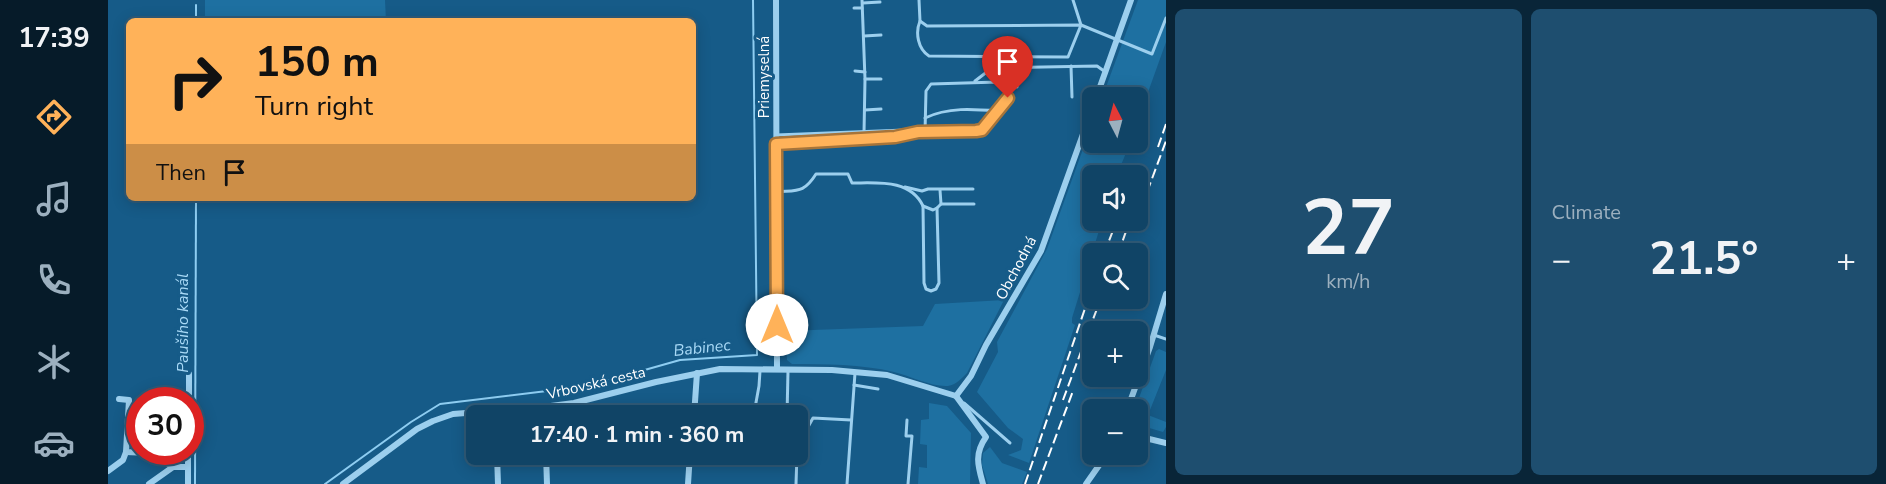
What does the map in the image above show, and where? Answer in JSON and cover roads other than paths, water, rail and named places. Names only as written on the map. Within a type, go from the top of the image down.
[{"type":"street","name":"Priemyselná","points":[[776,0],[777,369]]},
{"type":"street","points":[[1100,87],[1131,0]]},
{"type":"street","name":"Obchodná","points":[[956,396],[971,376],[986,345],[1041,251],[1082,137]]},
{"type":"street","points":[[1131,399],[1166,294]]},
{"type":"street","name":"Vrbovská cesta","points":[[558,405],[720,369],[855,371],[887,375],[956,396]]},
{"type":"street","points":[[694,405],[697,373]]},
{"type":"street","points":[[189,374],[189,387]]},
{"type":"street","points":[[956,396],[986,437],[977,454],[983,484]]},
{"type":"street","points":[[119,399],[126,400]]},
{"type":"street","name":"Vrbovská cesta","points":[[343,484],[417,429],[453,414],[466,414]]},
{"type":"street","points":[[1148,439],[1166,443]]},
{"type":"street","points":[[108,471],[123,460],[126,452]]},
{"type":"street","points":[[169,465],[188,467],[188,484]]},
{"type":"street","points":[[497,465],[498,484]]},
{"type":"street","points":[[546,465],[547,484]]},
{"type":"street","points":[[688,484],[689,465]]},
{"type":"street","points":[[1086,484],[1099,465]]},
{"type":"street","points":[[149,484],[173,467]]},
{"type":"lane","points":[[919,0],[920,21],[916,30],[923,52],[929,56],[1068,57],[1081,25],[1073,0]]},
{"type":"lane","points":[[864,133],[865,72],[862,1],[880,2]]},
{"type":"lane","points":[[854,8],[862,8]]},
{"type":"lane","points":[[920,21],[927,26],[1081,25],[1152,54],[1166,18]]},
{"type":"lane","points":[[864,36],[881,34]]},
{"type":"lane","points":[[1071,66],[1072,97]]},
{"type":"lane","points":[[973,82],[992,68],[1097,66],[1105,72]]},
{"type":"lane","points":[[1016,67],[1017,87]]},
{"type":"lane","points":[[855,71],[865,72]]},
{"type":"lane","points":[[865,79],[881,79]]},
{"type":"lane","points":[[776,144],[895,137],[925,132],[982,130],[1008,98],[1005,86],[998,82],[931,84],[926,91],[925,132]]},
{"type":"lane","points":[[865,110],[881,109]]},
{"type":"lane","points":[[925,118],[940,111],[971,109],[998,111]]},
{"type":"lane","points":[[776,135],[905,130]]},
{"type":"lane","points":[[776,192],[803,190],[816,174],[848,174],[852,183],[901,185],[922,191],[973,189]]},
{"type":"lane","points":[[901,185],[918,196],[923,206],[924,283],[926,289],[931,291],[936,289],[939,283],[938,208]]},
{"type":"lane","points":[[923,206],[933,210],[938,208],[941,204],[940,190]]},
{"type":"lane","points":[[918,196],[922,191]]},
{"type":"lane","points":[[941,204],[974,204]]},
{"type":"lane","points":[[1154,335],[1166,339]]},
{"type":"lane","points":[[756,405],[760,369]]},
{"type":"lane","points":[[787,405],[788,369]]},
{"type":"lane","points":[[847,484],[855,371]]},
{"type":"lane","points":[[854,385],[878,389]]},
{"type":"lane","points":[[956,396],[1010,443]]},
{"type":"lane","points":[[808,427],[813,418],[851,420]]},
{"type":"lane","points":[[907,420],[906,436],[912,436],[908,484]]},
{"type":"lane","points":[[796,484],[797,465]]},
{"type":"waterway","name":"Babinec","points":[[325,484],[440,404],[588,386],[680,360],[757,355],[753,0]]},
{"type":"waterway","name":"Paušiho kanál","points":[[196,5],[196,18]]},
{"type":"waterway","name":"Paušiho kanál","points":[[195,484],[196,201]]},
{"type":"railway","points":[[1158,147],[1166,124]]},
{"type":"railway","points":[[1148,189],[1166,141]]},
{"type":"railway","points":[[1108,243],[1113,231]]},
{"type":"railway","points":[[1122,243],[1126,231]]},
{"type":"railway","points":[[1025,484],[1085,309]]},
{"type":"railway","points":[[1063,400],[1097,309]]},
{"type":"railway","points":[[1038,484],[1073,391]]}]
